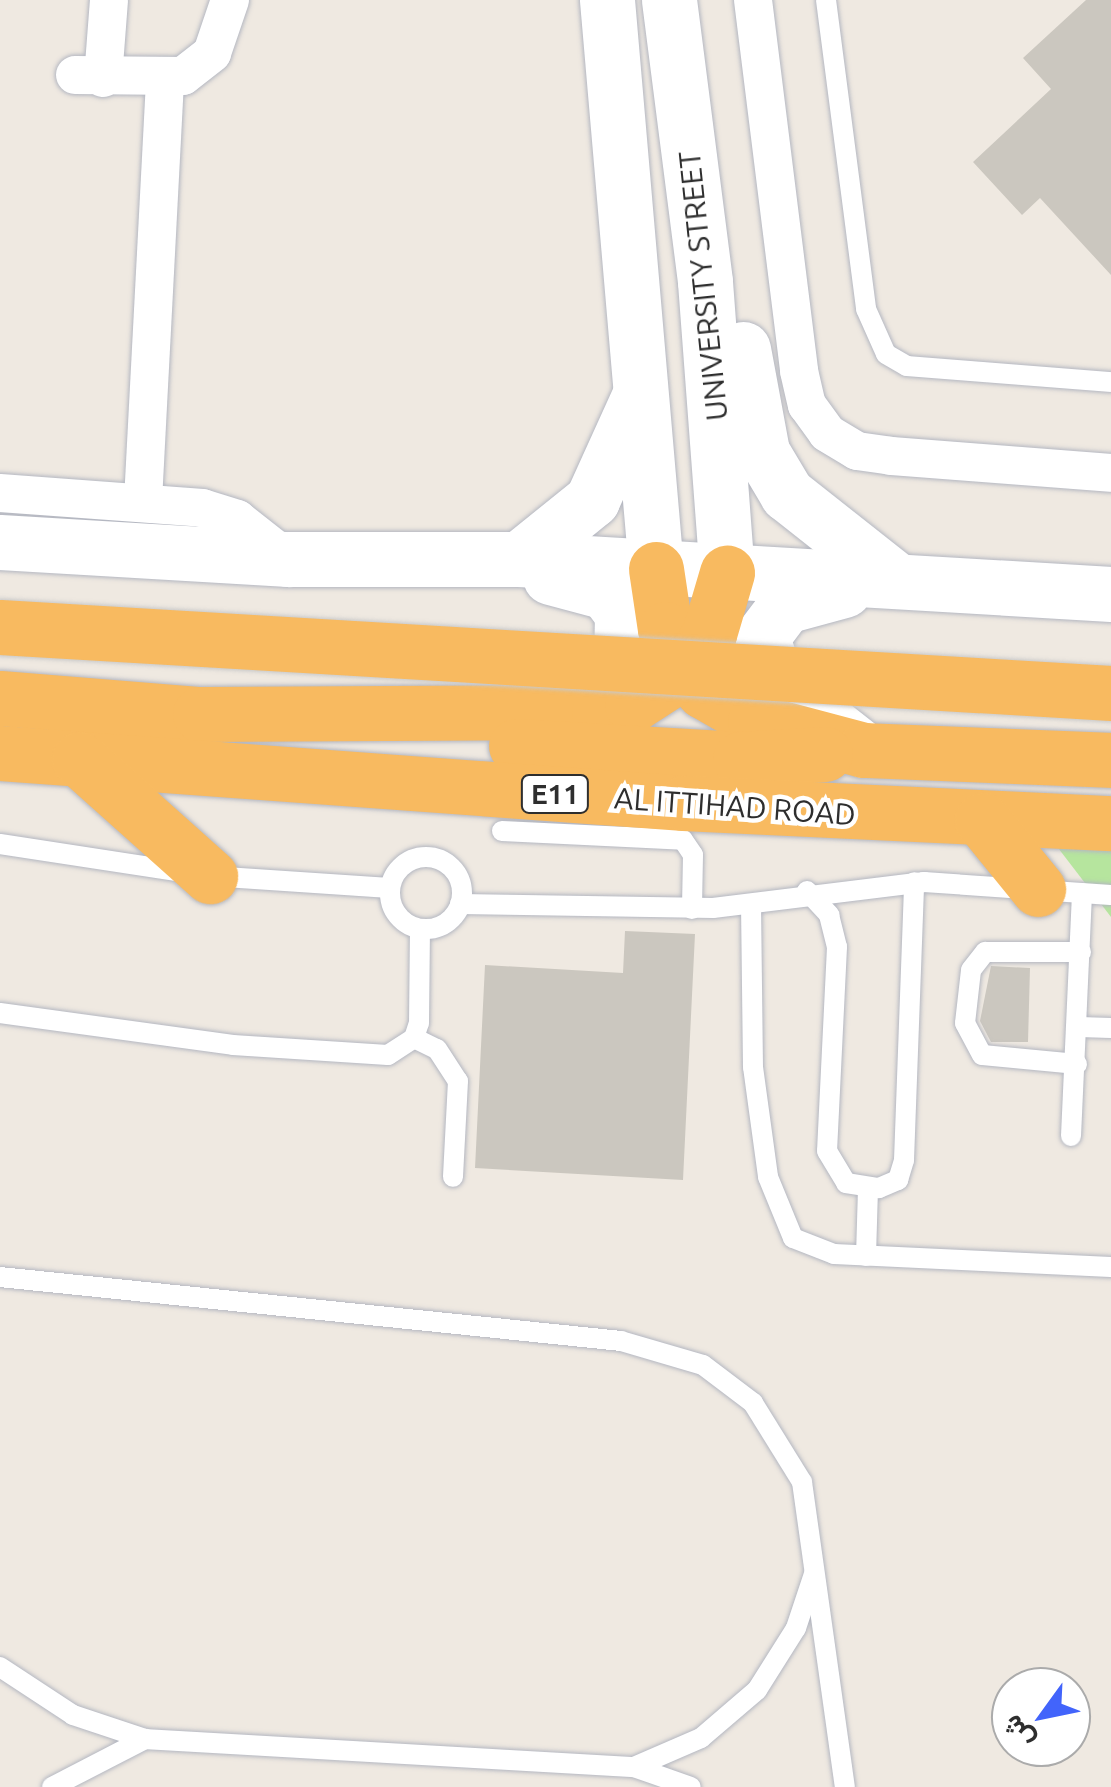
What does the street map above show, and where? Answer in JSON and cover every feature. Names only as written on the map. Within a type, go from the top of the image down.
[{"type":"highway","points":[[655,543],[665,630],[686,670],[728,709],[864,750]]},
{"type":"highway","points":[[0,698],[200,714],[552,715],[632,705],[686,670],[710,634],[727,573]]},
{"type":"highway","points":[[0,627],[1111,693]]},
{"type":"highway","points":[[318,712],[385,736],[616,753],[773,759],[864,750],[1111,760]]},
{"type":"highway","name":"AL ITTIHAD ROAD","points":[[0,752],[982,820],[1111,823]]},
{"type":"highway","points":[[79,759],[210,876]]},
{"type":"highway","points":[[982,820],[1060,891]]},
{"type":"main road","points":[[607,0],[644,382],[655,543]]},
{"type":"main road","name":"UNIVERSITY STREET","points":[[669,0],[705,282],[726,517],[727,573]]},
{"type":"main road","points":[[705,282],[741,342],[762,452],[787,494],[896,580]]},
{"type":"main road","points":[[519,559],[592,500],[644,382]]},
{"type":"main road","points":[[0,542],[403,562],[519,559],[655,543],[692,554],[714,541],[726,517]]},
{"type":"main road","points":[[655,543],[727,573],[1111,594]]},
{"type":"main road","points":[[403,562],[564,578],[606,592],[625,626],[621,664],[552,715]]},
{"type":"main road","points":[[864,750],[776,681],[762,637],[785,606],[896,580]]},
{"type":"street","points":[[109,0],[89,77],[165,81],[212,53],[230,0]]},
{"type":"street","points":[[753,0],[799,371],[807,405],[827,433],[857,451],[891,456],[1111,473]]},
{"type":"street","points":[[143,501],[165,81]]},
{"type":"street","points":[[0,493],[143,501],[220,512],[288,559]]},
{"type":"lane","points":[[826,0],[870,334],[906,366],[1111,382]]},
{"type":"lane","points":[[502,831],[683,840],[693,854],[692,909]]},
{"type":"lane","points":[[0,844],[210,876],[390,888]]},
{"type":"lane","points":[[434,858],[460,880],[460,904],[445,924],[420,929],[400,919],[390,888],[410,860],[434,858]]},
{"type":"lane","points":[[807,891],[828,916],[837,946],[828,1151],[846,1183],[868,1188],[889,1186],[903,1171],[914,882]]},
{"type":"lane","points":[[460,904],[692,909],[751,904],[807,891],[914,882],[1111,895]]},
{"type":"lane","points":[[1060,891],[1081,952],[1071,1136]]},
{"type":"lane","points":[[751,904],[753,1067],[777,1212],[793,1238],[814,1250],[866,1256],[1111,1267]]},
{"type":"lane","points":[[0,1013],[372,1055],[403,1050],[414,1038],[420,929]]},
{"type":"lane","points":[[1077,1064],[982,1054],[965,1023],[971,970],[986,952],[1081,952]]},
{"type":"lane","points":[[1078,1026],[1111,1028]]},
{"type":"lane","points":[[414,1038],[437,1049],[458,1081],[453,1177]]},
{"type":"lane","points":[[866,1256],[868,1188]]},
{"type":"lane","points":[[0,1278],[622,1341],[677,1353],[729,1382],[773,1427],[802,1482],[817,1558],[846,1787]]},
{"type":"lane","points":[[634,1767],[701,1738],[757,1690],[796,1628],[817,1558]]},
{"type":"lane","points":[[0,1666],[73,1715],[145,1739],[634,1767],[691,1787]]},
{"type":"lane","points":[[52,1787],[145,1739]]},
{"type":"green space","points":[[1052,840],[1111,842],[1111,917]]},
{"type":"building","points":[[1086,0],[1111,0],[1111,275],[1040,198],[1022,215],[973,162],[1051,89],[1023,58]]},
{"type":"building","points":[[625,931],[695,934],[683,1180],[475,1168],[485,965],[623,973]]},
{"type":"building","points":[[991,966],[1030,968],[1028,1042],[991,1042],[980,1021]]}]
